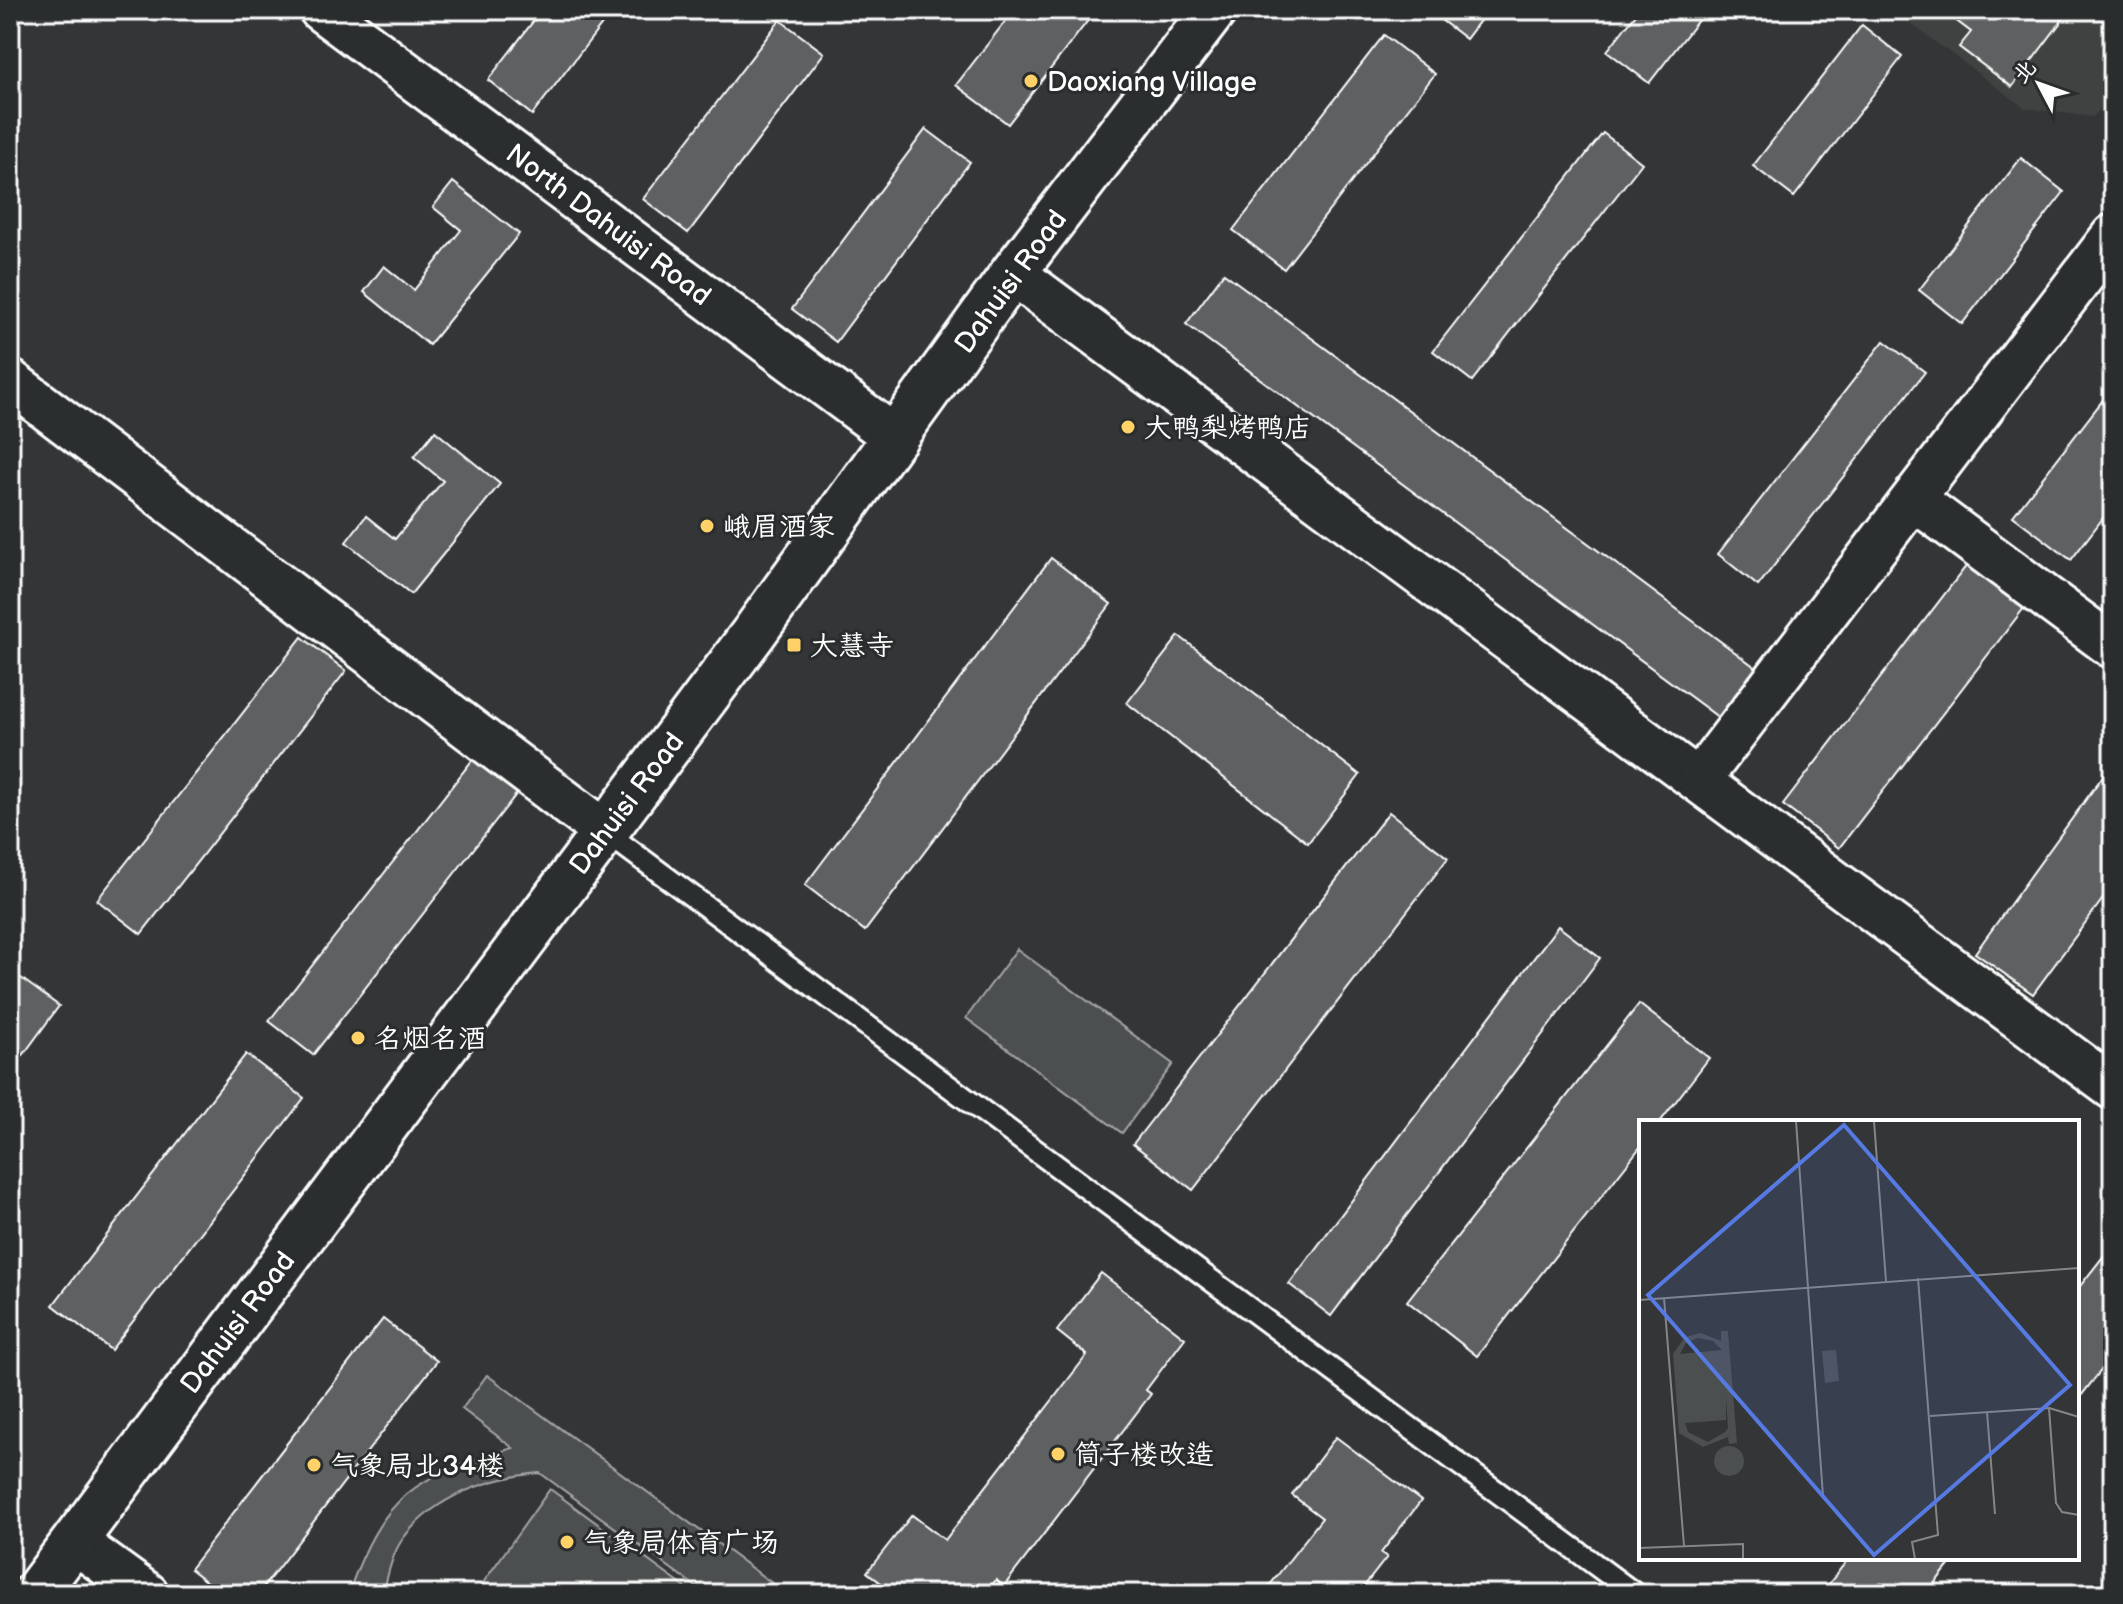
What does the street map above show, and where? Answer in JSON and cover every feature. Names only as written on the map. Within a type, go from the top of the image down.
[{"type":"street","name":"North Dahuisi Road","points":[[321,10],[896,438]]},
{"type":"street","name":"Dahuisi Road","points":[[35,1594],[896,438],[1013,273],[1214,10]]},
{"type":"street","points":[[1699,780],[2113,236]]},
{"type":"street","points":[[1013,273],[2113,1088]]},
{"type":"street","points":[[10,381],[604,831]]},
{"type":"street","points":[[1914,499],[2113,647]]},
{"type":"street","points":[[74,1541],[147,1594]]},
{"type":"lane","points":[[604,831],[1635,1594]]},
{"type":"shaded area","points":[[1892,10],[2113,10],[2113,94],[2093,117],[2025,108]]},
{"type":"shaded area","points":[[1017,949],[1173,1064],[1122,1133],[966,1018]]},
{"type":"shaded area","points":[[487,1375],[787,1594],[706,1594],[540,1473],[501,1479],[446,1501],[415,1525],[402,1540],[383,1594],[348,1594],[375,1533],[407,1494],[451,1469],[513,1448],[462,1409]]},
{"type":"shaded area","name":"气象局体育广场","points":[[550,1489],[694,1594],[475,1594]]},
{"type":"building","points":[[542,10],[613,10],[532,115],[488,80]]},
{"type":"building","points":[[1014,10],[1096,10],[1008,124],[956,85]]},
{"type":"building","points":[[1428,10],[1488,10],[1466,39]]},
{"type":"building","points":[[1639,10],[1706,10],[1649,83],[1607,51]]},
{"type":"building","points":[[1942,10],[2070,10],[2012,87],[1959,47],[1971,32]]},
{"type":"building","points":[[780,20],[824,53],[688,233],[643,199]]},
{"type":"building","points":[[1862,25],[1902,57],[1794,197],[1753,166]]},
{"type":"building","points":[[1384,35],[1435,74],[1284,269],[1233,230]]},
{"type":"building","points":[[926,129],[970,162],[836,342],[792,309]]},
{"type":"building","points":[[1603,133],[1642,163],[1472,381],[1433,351]]},
{"type":"building","points":[[2021,158],[2064,192],[1962,324],[1919,290]]},
{"type":"building","points":[[453,182],[519,234],[429,345],[364,292],[384,266],[414,290],[461,230],[433,207]]},
{"type":"building","points":[[1224,273],[1759,670],[1722,720],[1186,324]]},
{"type":"building","points":[[1884,341],[1925,372],[1758,586],[1718,554]]},
{"type":"building","points":[[2113,387],[2113,505],[2071,560],[2013,516]]},
{"type":"building","points":[[435,431],[500,484],[411,594],[346,542],[366,516],[395,539],[443,481],[414,457]]},
{"type":"building","points":[[1051,558],[1111,604],[865,931],[805,885]]},
{"type":"building","points":[[1967,565],[2024,608],[1839,848],[1783,805]]},
{"type":"building","points":[[1179,636],[1360,775],[1308,843],[1127,703]]},
{"type":"building","points":[[302,637],[346,671],[141,934],[97,900]]},
{"type":"building","points":[[474,758],[518,792],[313,1055],[269,1021]]},
{"type":"building","points":[[2113,762],[2113,885],[2033,994],[1975,953]]},
{"type":"building","points":[[1389,812],[1448,858],[1193,1190],[1133,1144]]},
{"type":"building","points":[[1558,926],[1600,958],[1331,1316],[1289,1284]]},
{"type":"building","points":[[10,970],[59,1006],[10,1073]]},
{"type":"building","points":[[1639,1004],[1709,1058],[1662,1120],[1639,1120],[1639,1149],[1477,1356],[1407,1301]]},
{"type":"building","points":[[246,1054],[304,1098],[111,1350],[53,1305]]},
{"type":"building","points":[[2113,1244],[2113,1355],[2079,1398],[2079,1287]]},
{"type":"building","name":"筒子楼改造","points":[[1101,1273],[1185,1338],[1146,1390],[1151,1394],[1004,1586],[996,1580],[985,1594],[895,1594],[867,1572],[912,1515],[945,1540],[1087,1355],[1057,1331]]},
{"type":"building","name":"气象局北34楼","points":[[383,1319],[437,1361],[258,1594],[222,1594],[190,1569]]},
{"type":"building","points":[[1336,1437],[1421,1501],[1381,1553],[1387,1557],[1358,1594],[1263,1594],[1322,1518],[1292,1495]]},
{"type":"building","points":[[1847,1560],[1953,1560],[1926,1594],[1840,1594],[1828,1585]]},
{"type":"place","name":"Daoxiang Village","points":[[1031,81]]},
{"type":"place","name":"大鸭梨烤鸭店","points":[[1128,427]]},
{"type":"place","name":"峨眉酒家","points":[[707,526]]},
{"type":"place","name":"大慧寺","points":[[794,645]]},
{"type":"place","name":"名烟名酒","points":[[358,1038]]},
{"type":"place","name":"筒子楼改造","points":[[1058,1454]]},
{"type":"place","name":"气象局北34楼","points":[[314,1465]]},
{"type":"place","name":"气象局体育广场","points":[[567,1542]]}]
